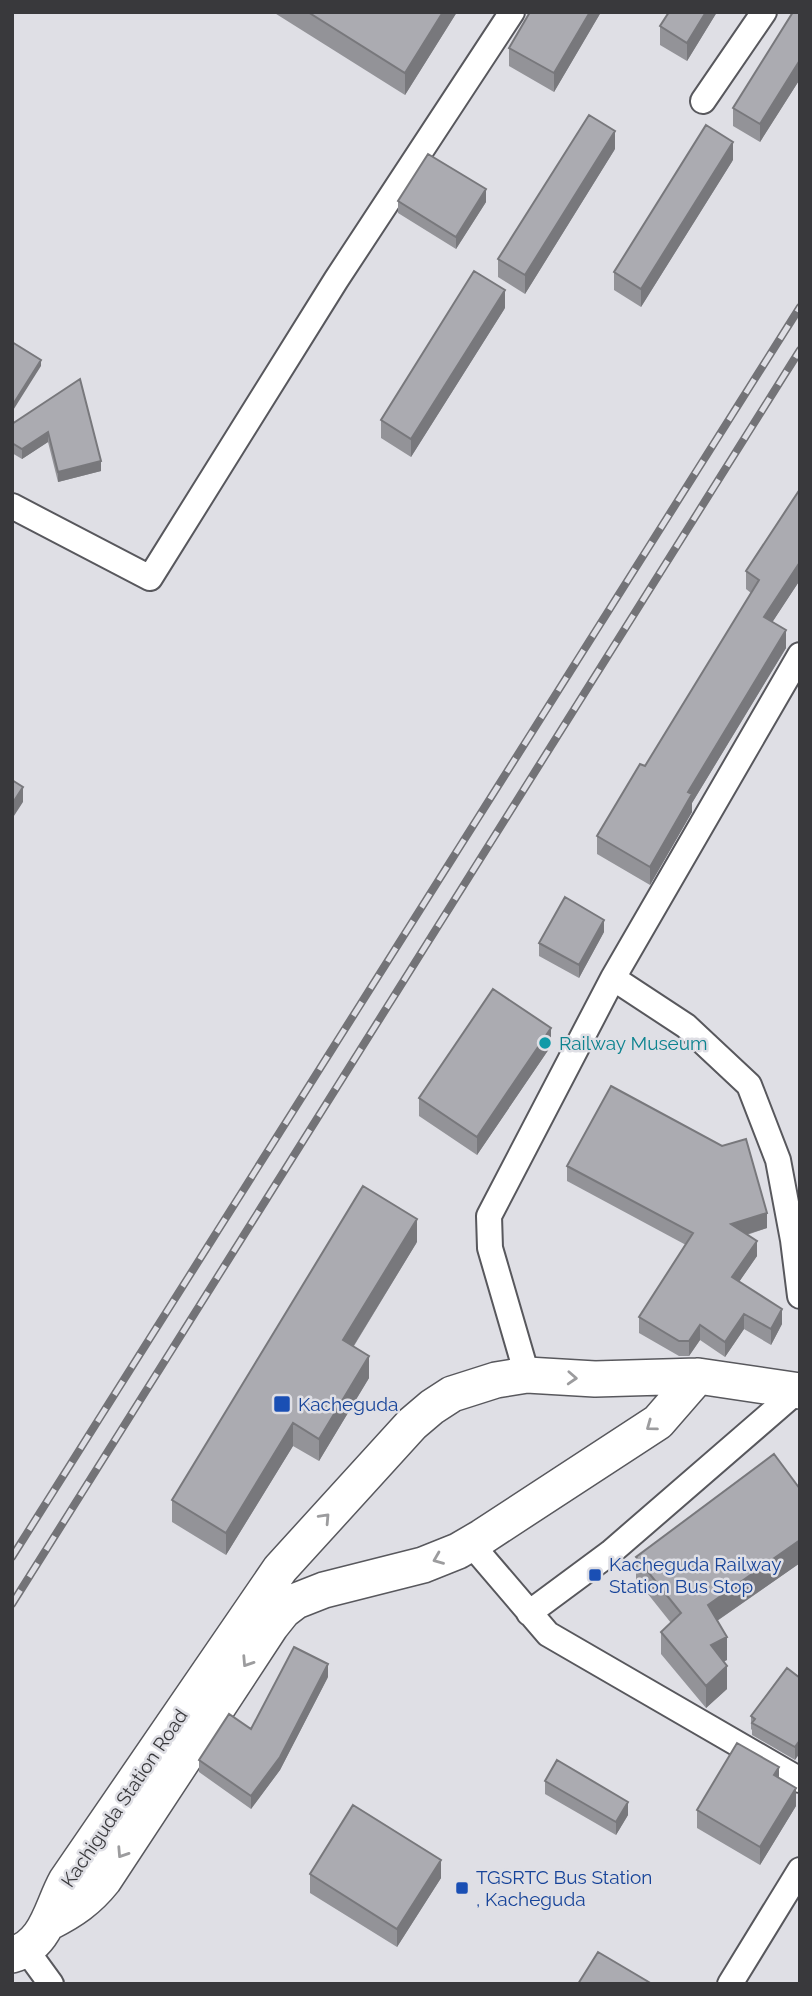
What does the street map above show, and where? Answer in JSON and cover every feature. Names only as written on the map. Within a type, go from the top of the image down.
[{"type":"main road","name":"Kachiguda Station Road","points":[[50,1922],[56,1899],[66,1881],[280,1569],[412,1424],[432,1407],[453,1394],[496,1380],[527,1375],[594,1379],[698,1376],[798,1389]]},
{"type":"main road","name":"Kachiguda Station Road","points":[[50,1922],[90,1898],[104,1880],[283,1611],[296,1601],[324,1590],[423,1565],[471,1544],[658,1422],[698,1376]]},
{"type":"main road","points":[[20,1953],[50,1922]]},
{"type":"street","points":[[12,506],[150,578],[336,280],[512,12]]},
{"type":"street","points":[[703,101],[764,12]]},
{"type":"street","points":[[527,1375],[490,1248],[489,1216],[612,978],[800,655]]},
{"type":"street","points":[[612,978],[686,1026],[749,1084],[778,1160],[800,1296]]},
{"type":"street","points":[[529,1612],[610,1553],[798,1389]]},
{"type":"street","points":[[471,1544],[548,1634],[800,1780]]},
{"type":"street","points":[[730,1984],[800,1870]]},
{"type":"street","points":[[20,1953],[51,1984]]},
{"type":"building","points":[[308,12],[443,12],[405,73]]},
{"type":"building","points":[[530,12],[590,12],[554,73],[509,48]]},
{"type":"building","points":[[669,12],[706,12],[687,43],[660,26]]},
{"type":"building","points":[[793,12],[800,12],[800,60],[760,124],[733,108]]},
{"type":"building","points":[[589,115],[615,131],[525,275],[498,259]]},
{"type":"building","points":[[706,125],[733,142],[641,289],[614,272]]},
{"type":"building","points":[[428,154],[486,189],[456,237],[398,201]]},
{"type":"building","points":[[474,271],[505,290],[411,439],[381,420]]},
{"type":"building","points":[[12,342],[41,360],[12,406]]},
{"type":"building","points":[[80,379],[101,461],[58,472],[48,432],[22,449],[12,443],[12,424]]},
{"type":"building","points":[[800,489],[800,562],[764,617],[786,630],[688,792],[692,794],[650,867],[597,836],[640,764],[645,766],[759,580],[746,571]]},
{"type":"building","points":[[12,780],[23,787],[12,804]]},
{"type":"building","points":[[565,897],[604,920],[579,965],[539,943]]},
{"type":"building","points":[[493,989],[551,1028],[477,1137],[419,1098]]},
{"type":"building","points":[[611,1086],[722,1146],[746,1139],[767,1213],[731,1224],[757,1241],[732,1277],[782,1309],[771,1329],[744,1314],[725,1342],[700,1325],[689,1341],[679,1341],[639,1317],[693,1233],[567,1166]]},
{"type":"building","points":[[363,1186],[417,1219],[343,1340],[369,1356],[319,1439],[293,1423],[226,1533],[172,1500]]},
{"type":"building","points":[[774,1454],[800,1489],[800,1540],[708,1605],[727,1637],[711,1645],[727,1666],[706,1686],[661,1632],[681,1613],[636,1557]]},
{"type":"building","points":[[294,1647],[328,1664],[280,1757],[251,1796],[199,1760],[229,1714],[251,1729]]},
{"type":"building","points":[[787,1668],[800,1678],[800,1740],[795,1747],[752,1723],[755,1719],[751,1716]]},
{"type":"building","points":[[737,1743],[779,1767],[774,1775],[796,1788],[760,1847],[697,1810]]},
{"type":"building","points":[[557,1760],[628,1802],[616,1822],[545,1781]]},
{"type":"building","points":[[353,1805],[441,1860],[397,1929],[310,1874]]},
{"type":"building","points":[[598,1952],[652,1984],[578,1984]]},
{"type":"railway","points":[[12,1557],[800,307]]},
{"type":"railway","points":[[12,1604],[800,350]]},
{"type":"place","name":"Railway Museum","points":[[545,1043]]},
{"type":"place","name":"Kacheguda","points":[[282,1404]]},
{"type":"place","name":"Kacheguda Railway Station Bus Stop","points":[[595,1575]]},
{"type":"place","name":"TGSRTC Bus Station , Kacheguda","points":[[462,1888]]}]
